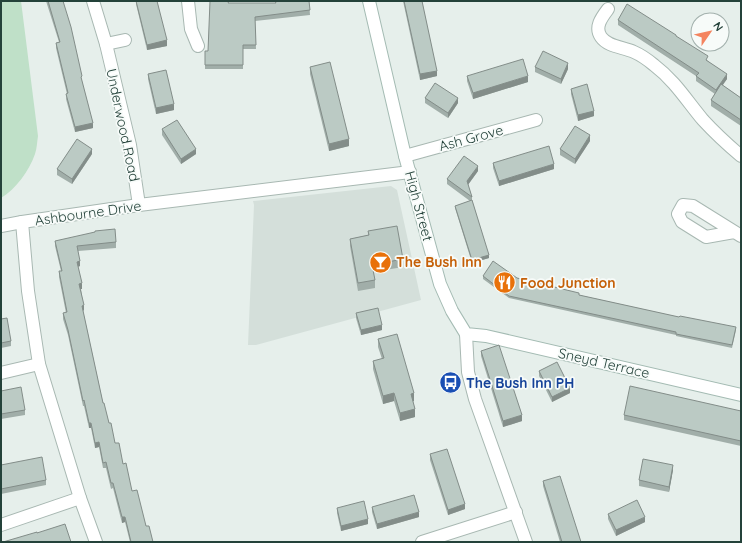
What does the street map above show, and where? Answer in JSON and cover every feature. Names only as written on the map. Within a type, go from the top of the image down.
[{"type":"street","name":"Underwood Road","points":[[93,1],[106,44],[130,145],[139,205]]},
{"type":"street","points":[[188,1],[191,29],[198,46]]},
{"type":"street","name":"High Street","points":[[369,1],[410,172],[440,284],[452,311],[466,334],[468,372],[474,399],[526,542]]},
{"type":"street","points":[[608,9],[600,20],[598,29],[604,41],[633,51],[672,80],[718,136],[741,156]]},
{"type":"street","points":[[106,44],[125,40]]},
{"type":"street","name":"Ash Grove","points":[[406,156],[536,120]]},
{"type":"street","name":"Ashbourne Drive","points":[[96,542],[80,498],[39,364],[28,291],[22,222],[139,205],[410,172]]},
{"type":"street","points":[[1,226],[22,222]]},
{"type":"street","name":"Sneyd Terrace","points":[[466,334],[486,336],[741,395]]},
{"type":"street","points":[[1,373],[39,364]]},
{"type":"street","points":[[1,525],[80,498]]},
{"type":"street","points":[[422,542],[516,512]]},
{"type":"shaded area","points":[[391,186],[397,190],[421,300],[256,345],[248,345],[253,201]]},
{"type":"green space","points":[[1,1],[21,1],[38,136],[35,154],[26,173],[12,190],[1,198]]},
{"type":"building","points":[[48,1],[63,1],[71,27],[81,77],[93,123],[75,127],[66,94],[68,93],[56,43],[60,42]]},
{"type":"building","points":[[136,1],[157,1],[167,40],[147,45]]},
{"type":"building","points":[[210,1],[229,1],[228,3],[276,3],[275,1],[309,1],[310,10],[255,17],[256,45],[243,45],[243,65],[205,65],[205,51],[208,51]]},
{"type":"building","points":[[404,1],[422,1],[437,71],[420,74]]},
{"type":"building","points":[[627,4],[690,45],[690,52],[702,52],[708,56],[706,60],[727,74],[716,90],[696,76],[699,73],[618,20]]},
{"type":"building","points":[[543,51],[568,63],[561,79],[535,67]]},
{"type":"building","points":[[523,59],[528,76],[473,93],[467,76]]},
{"type":"building","points":[[330,62],[349,139],[329,144],[310,67]]},
{"type":"building","points":[[166,70],[174,104],[156,108],[148,74]]},
{"type":"building","points":[[435,83],[458,98],[448,113],[425,98]]},
{"type":"building","points":[[587,84],[594,111],[578,115],[571,89]]},
{"type":"building","points":[[721,84],[741,98],[741,120],[711,100]]},
{"type":"building","points":[[177,120],[196,149],[181,159],[162,129]]},
{"type":"building","points":[[575,126],[590,135],[575,159],[560,149]]},
{"type":"building","points":[[77,139],[92,149],[72,179],[57,169]]},
{"type":"building","points":[[549,146],[554,164],[499,181],[493,163]]},
{"type":"building","points":[[464,156],[478,166],[467,181],[472,197],[447,179]]},
{"type":"building","points":[[472,200],[489,255],[472,260],[455,206]]},
{"type":"building","name":"The Bush Inn","points":[[397,226],[403,259],[372,265],[375,280],[358,283],[350,239],[369,235],[368,231]]},
{"type":"building","points":[[115,229],[116,242],[77,246],[80,261],[77,262],[82,283],[79,284],[84,305],[82,306],[103,403],[109,423],[111,423],[115,443],[119,443],[123,464],[126,463],[132,491],[137,490],[146,526],[149,526],[153,542],[131,542],[125,517],[122,517],[106,462],[103,463],[99,442],[95,443],[91,423],[89,423],[63,313],[67,312],[59,271],[62,271],[55,241],[95,231]]},
{"type":"building","points":[[493,261],[517,278],[579,293],[579,295],[679,317],[736,327],[732,345],[676,334],[676,332],[509,296],[483,276]]},
{"type":"building","points":[[378,308],[382,325],[361,330],[356,313]]},
{"type":"building","points":[[7,318],[11,341],[1,343],[1,319]]},
{"type":"building","points":[[397,334],[414,393],[411,394],[415,409],[400,413],[394,393],[383,396],[373,361],[384,358],[378,339]]},
{"type":"building","points":[[499,345],[522,415],[503,421],[481,351]]},
{"type":"building","points":[[557,362],[570,388],[552,397],[539,371]]},
{"type":"building","points":[[630,386],[741,411],[741,441],[624,415]]},
{"type":"building","points":[[21,387],[25,410],[1,414],[1,391]]},
{"type":"building","points":[[447,449],[465,504],[448,510],[430,454]]},
{"type":"building","points":[[42,457],[46,480],[1,489],[1,465]]},
{"type":"building","points":[[643,459],[673,465],[669,487],[639,480]]},
{"type":"building","points":[[560,476],[581,542],[562,542],[543,481]]},
{"type":"building","points":[[414,495],[419,512],[377,524],[372,507]]},
{"type":"building","points":[[637,500],[645,517],[616,530],[608,514]]},
{"type":"building","points":[[364,501],[368,519],[341,526],[337,508]]},
{"type":"building","points":[[65,524],[71,542],[3,542],[37,533]]},
{"type":"place","name":"The Bush Inn","points":[[381,262]]},
{"type":"place","name":"Food Junction","points":[[504,283]]},
{"type":"place","name":"The Bush Inn PH","points":[[450,383]]}]
